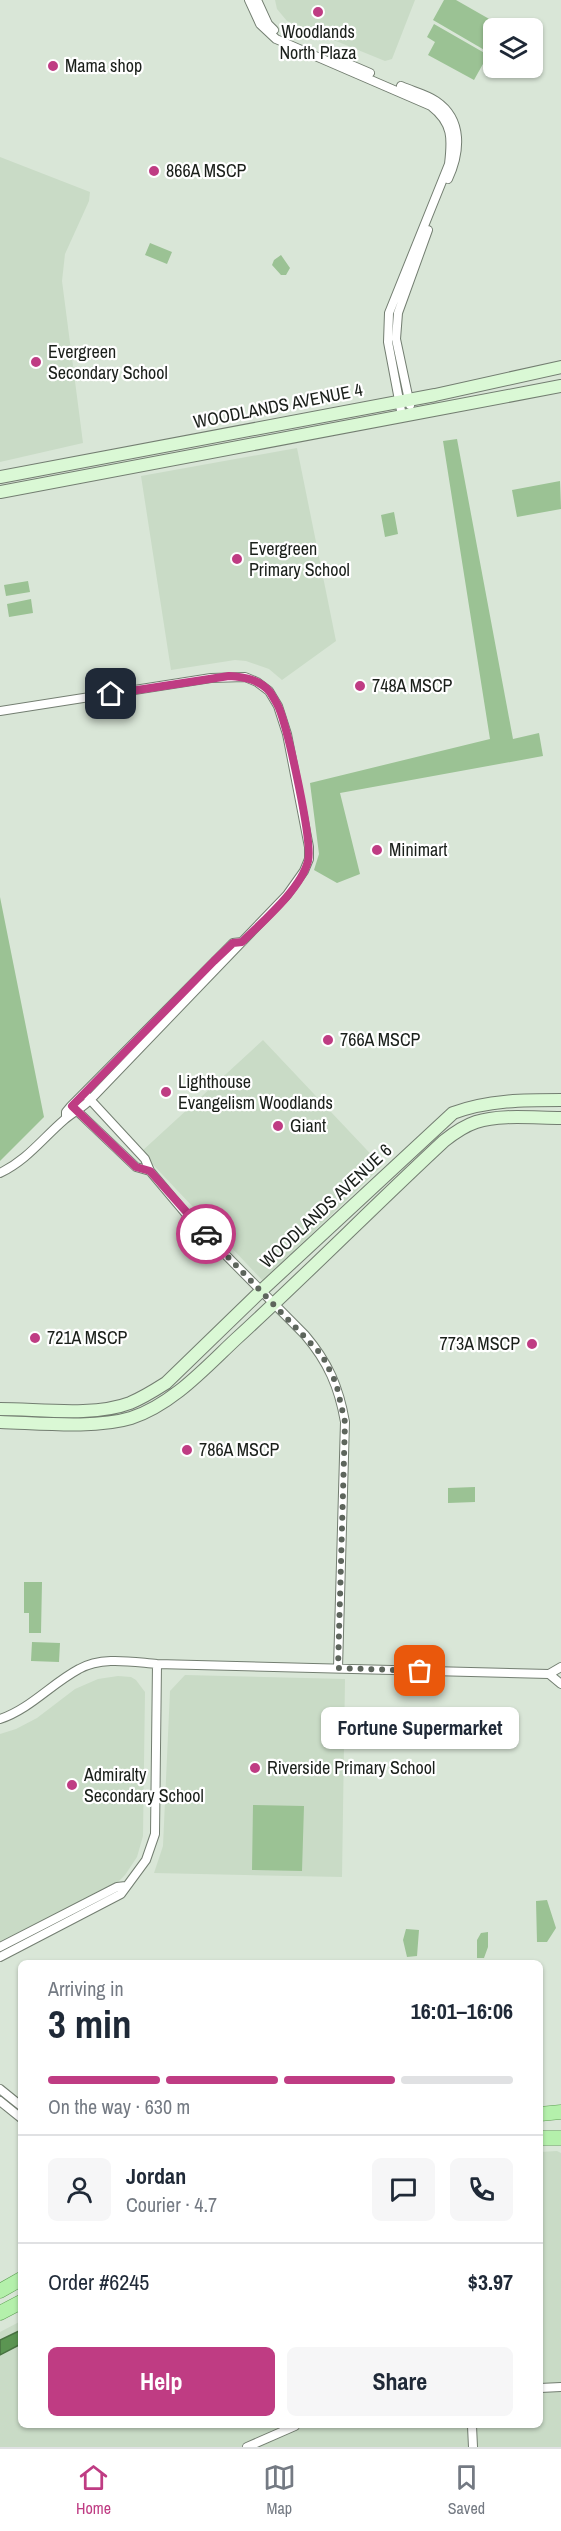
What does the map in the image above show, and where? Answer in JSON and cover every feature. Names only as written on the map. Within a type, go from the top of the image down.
[{"type":"main road","points":[[0,2291],[18,2281]]},
{"type":"main road","points":[[0,2313],[18,2304]]},
{"type":"street","points":[[249,0],[260,24],[276,39],[435,100],[449,114],[458,137],[457,159],[398,313],[396,339],[407,415]]},
{"type":"street","points":[[256,0],[268,24],[278,35],[347,67]]},
{"type":"street","name":"WOODLANDS AVENUE 4","points":[[0,477],[404,401],[561,367]]},
{"type":"street","name":"WOODLANDS AVENUE 4","points":[[0,492],[561,386]]},
{"type":"street","points":[[0,711],[229,676],[245,677],[269,691],[278,706],[287,734],[308,837],[309,859],[304,871],[287,895],[242,942],[32,1153],[14,1167],[0,1173]]},
{"type":"street","points":[[542,1100],[561,1095]]},
{"type":"street","points":[[87,1097],[145,1159],[150,1171],[192,1221],[322,1355],[332,1372],[341,1399],[345,1422],[338,1668]]},
{"type":"street","name":"WOODLANDS AVENUE 6","points":[[0,1408],[91,1409],[113,1408],[131,1403],[166,1383],[261,1291],[453,1113],[497,1102],[561,1100]]},
{"type":"street","points":[[75,1109],[136,1167],[150,1171]]},
{"type":"street","points":[[546,1118],[561,1128]]},
{"type":"street","name":"WOODLANDS AVENUE 6","points":[[0,1422],[108,1422],[132,1418],[152,1408],[187,1384],[274,1304],[363,1216],[460,1129],[490,1119],[561,1118]]},
{"type":"street","points":[[0,1719],[23,1708],[80,1668],[111,1660],[157,1664],[549,1674],[561,1667]]},
{"type":"street","points":[[0,1957],[121,1894],[146,1860],[155,1834],[157,1664]]},
{"type":"street","points":[[549,1674],[561,1684]]},
{"type":"street","points":[[0,1947],[117,1887],[126,1886]]},
{"type":"street","points":[[0,2089],[18,2104]]},
{"type":"street","points":[[0,2100],[18,2115]]},
{"type":"street","points":[[550,2113],[561,2104]]},
{"type":"street","points":[[543,2388],[561,2387]]},
{"type":"street","points":[[247,2447],[290,2428]]},
{"type":"street","points":[[472,2428],[473,2447]]},
{"type":"shaded area","name":"Woodlands North Plaza","points":[[275,0],[415,0],[392,59],[385,61],[287,21],[277,9]]},
{"type":"shaded area","points":[[444,0],[456,0],[488,18],[483,18],[483,49],[433,20]]},
{"type":"shaded area","points":[[434,24],[483,52],[483,64],[474,80],[428,55],[435,42],[427,37]]},
{"type":"shaded area","name":"Evergreen Secondary School","points":[[0,157],[90,192],[89,201],[65,254],[62,281],[83,443],[0,462]]},
{"type":"shaded area","points":[[150,243],[172,252],[167,264],[145,255]]},
{"type":"shaded area","points":[[281,255],[290,268],[286,275],[281,275],[272,265],[274,260]]},
{"type":"shaded area","points":[[457,439],[513,739],[539,733],[543,756],[340,793],[360,874],[337,883],[314,870],[319,854],[310,783],[490,739],[443,441]]},
{"type":"shaded area","name":"Evergreen Primary School","points":[[297,448],[336,641],[282,680],[269,669],[246,661],[235,660],[171,670],[141,476]]},
{"type":"shaded area","points":[[560,481],[561,509],[517,517],[512,490]]},
{"type":"shaded area","points":[[394,512],[398,534],[385,537],[381,515]]},
{"type":"shaded area","points":[[28,581],[30,592],[6,596],[4,585]]},
{"type":"shaded area","points":[[31,599],[33,613],[9,617],[7,604]]},
{"type":"shaded area","points":[[0,897],[44,1117],[0,1161]]},
{"type":"shaded area","points":[[263,1040],[382,1166],[263,1281],[141,1152]]},
{"type":"shaded area","points":[[475,1487],[475,1502],[448,1503],[448,1488]]},
{"type":"shaded area","points":[[24,1582],[42,1582],[41,1633],[29,1633],[29,1613],[24,1613]]},
{"type":"shaded area","points":[[32,1642],[60,1643],[59,1662],[31,1661]]},
{"type":"shaded area","name":"Riverside Primary School","points":[[185,1675],[345,1679],[342,1877],[154,1873],[163,1846],[170,1691]]},
{"type":"shaded area","name":"Admiralty Secondary School","points":[[131,1677],[145,1692],[143,1836],[137,1857],[125,1875],[110,1890],[0,1944],[0,1734],[37,1718],[75,1689],[98,1679]]},
{"type":"shaded area","points":[[253,1805],[304,1806],[302,1871],[252,1870]]},
{"type":"shaded area","points":[[547,1900],[556,1928],[547,1942],[537,1942],[536,1901]]},
{"type":"shaded area","points":[[406,1929],[419,1930],[417,1956],[407,1957],[403,1940]]},
{"type":"shaded area","points":[[488,1932],[488,1947],[484,1958],[477,1958],[477,1940],[481,1933]]},
{"type":"shaded area","points":[[543,2152],[561,2153],[561,2447],[0,2447],[0,2332],[18,2323],[18,2428],[543,2428]]},
{"type":"shaded area","points":[[18,2331],[18,2346],[0,2355],[0,2340]]},
{"type":"way so far","points":[[206,1234],[322,1355],[332,1372],[341,1399],[345,1422],[338,1668],[420,1671]]},
{"type":"place","name":"Woodlands North Plaza","points":[[318,12]]},
{"type":"place","name":"Mama shop","points":[[53,66]]},
{"type":"place","name":"866A MSCP","points":[[154,171]]},
{"type":"place","name":"Evergreen Secondary School","points":[[36,362]]},
{"type":"place","name":"Evergreen Primary School","points":[[237,559]]},
{"type":"place","name":"748A MSCP","points":[[360,686]]},
{"type":"place","name":"Minimart","points":[[377,850]]},
{"type":"place","name":"766A MSCP","points":[[328,1040]]},
{"type":"place","name":"Lighthouse Evangelism Woodlands","points":[[166,1092]]},
{"type":"place","name":"Giant","points":[[278,1126]]},
{"type":"place","name":"721A MSCP","points":[[35,1338]]},
{"type":"place","name":"773A MSCP","points":[[532,1344]]},
{"type":"place","name":"786A MSCP","points":[[187,1450]]},
{"type":"place","name":"Fortune Supermarket","points":[[420,1671]]},
{"type":"place","name":"Riverside Primary School","points":[[255,1768]]},
{"type":"place","name":"Admiralty Secondary School","points":[[72,1785]]},
{"type":"route","points":[[111,694],[229,676],[245,677],[257,682],[269,691],[278,706],[287,734],[308,837],[309,859],[304,871],[287,895],[242,942],[233,943],[214,961],[72,1106],[136,1167],[150,1171],[192,1221],[206,1234]]}]
